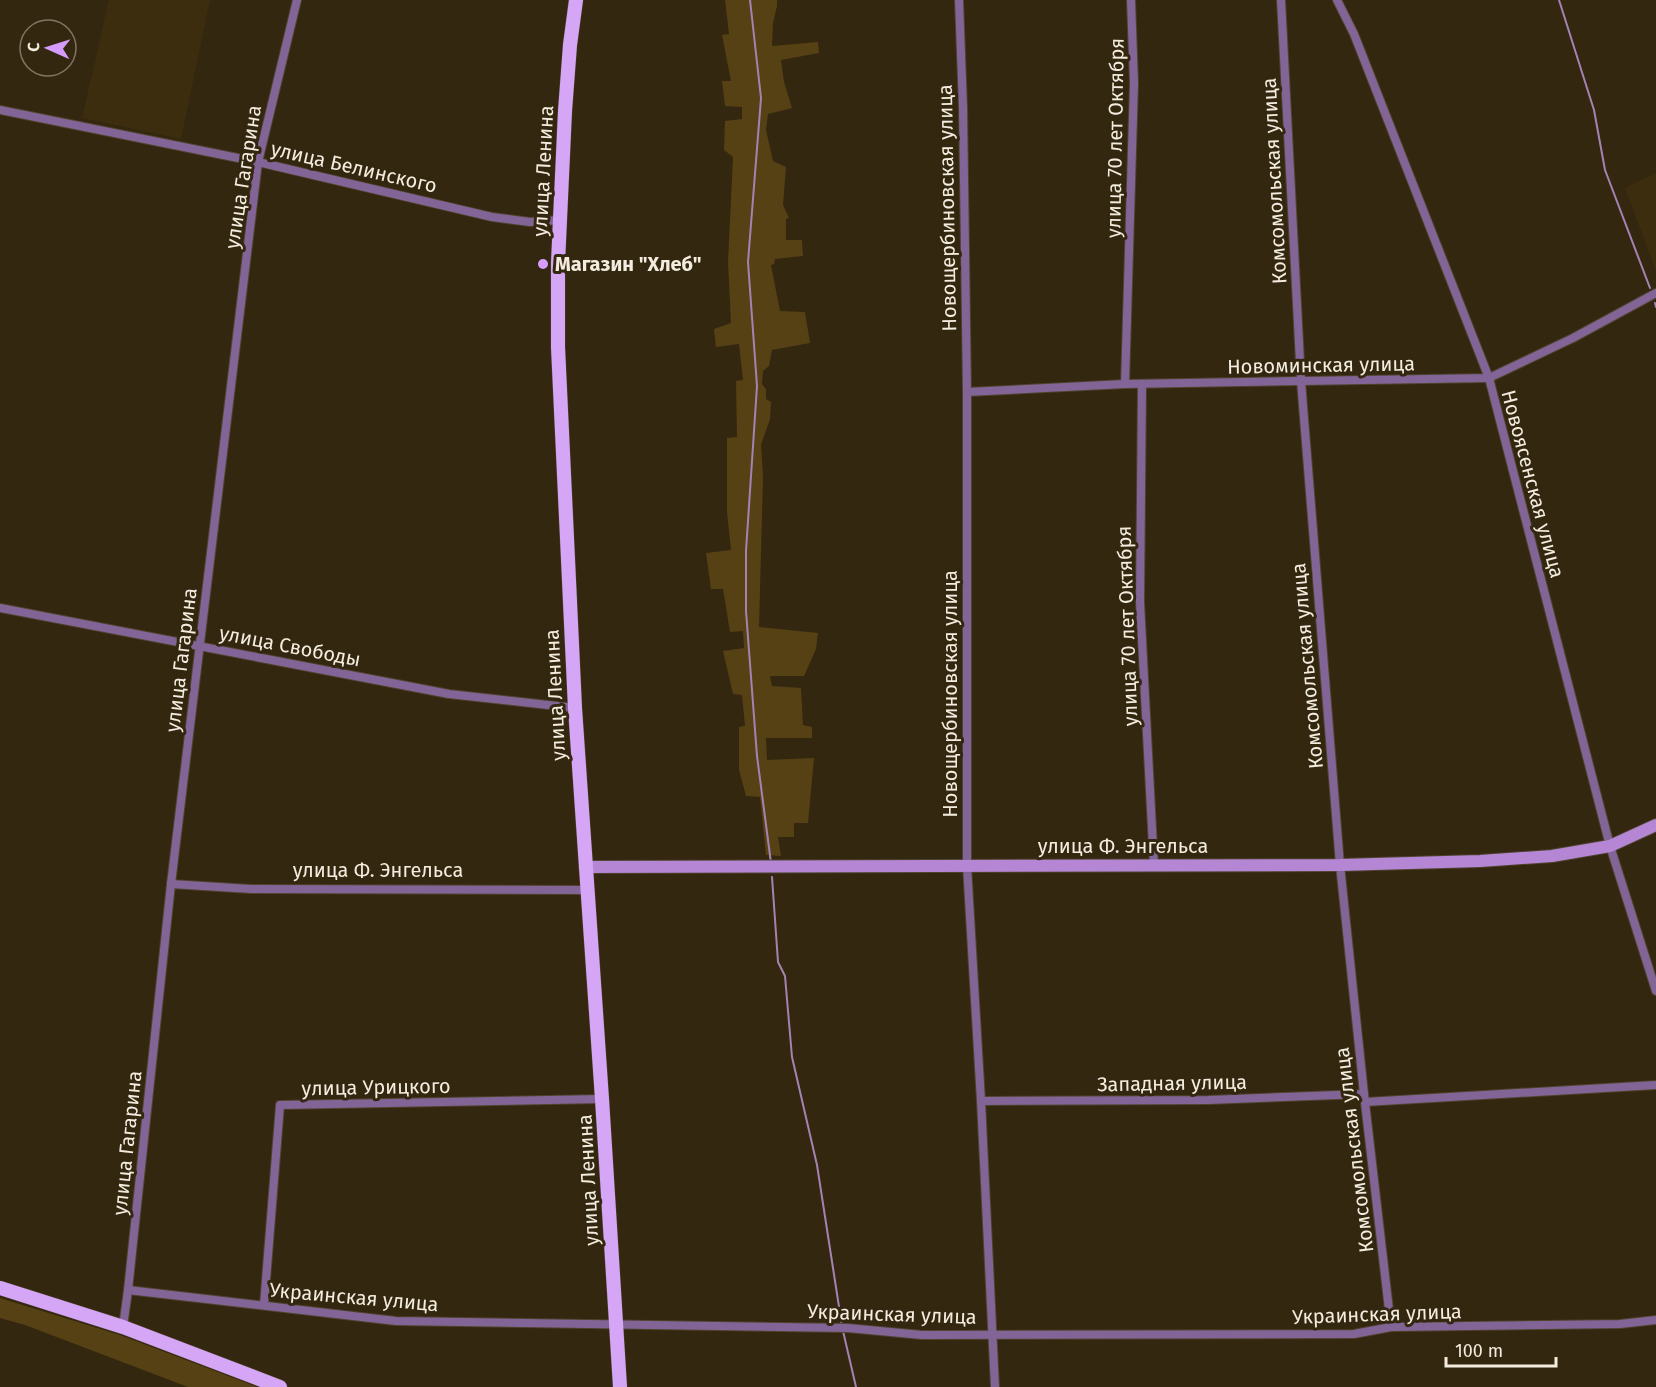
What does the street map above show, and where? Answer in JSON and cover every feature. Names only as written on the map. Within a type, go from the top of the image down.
[{"type":"main road","name":"улица Ленина","points":[[576,0],[565,111],[558,347],[575,708],[620,1387]]},
{"type":"main road","name":"улица Ф. Энгельса","points":[[585,867],[1340,865],[1480,861],[1552,856],[1610,846],[1656,825]]},
{"type":"main road","points":[[0,1288],[123,1327],[280,1387]]},
{"type":"street","name":"улица Гагарина","points":[[123,1327],[171,884],[258,162],[297,0]]},
{"type":"street","name":"Новощербиновская улица","points":[[959,0],[967,392],[967,866],[995,1387]]},
{"type":"street","name":"улица 70 лет Октября","points":[[1125,384],[1134,83],[1131,0]]},
{"type":"street","name":"Комсомольская улица","points":[[1281,0],[1301,381],[1340,865],[1391,1327]]},
{"type":"street","name":"Новоясенская улица","points":[[1337,0],[1353,34],[1489,378],[1610,846],[1656,991]]},
{"type":"street","name":"улица Белинского","points":[[0,110],[258,162],[492,217],[530,222],[560,220]]},
{"type":"street","name":"Новоминская улица","points":[[967,392],[1125,384],[1489,378],[1573,338],[1656,293]]},
{"type":"street","name":"улица 70 лет Октября","points":[[1142,384],[1140,602],[1154,866]]},
{"type":"street","name":"улица Свободы","points":[[0,608],[449,694],[575,708]]},
{"type":"street","name":"улица Ф. Энгельса","points":[[171,884],[251,889],[586,890]]},
{"type":"street","name":"Западная улица","points":[[981,1101],[1365,1098],[1656,1084]]},
{"type":"street","name":"улица Урицкого","points":[[264,1305],[280,1106],[602,1099]]},
{"type":"street","name":"Украинская улица","points":[[128,1290],[396,1321],[848,1328],[922,1335],[1354,1334],[1391,1327],[1620,1324],[1656,1320]]},
{"type":"shaded area","points":[[109,0],[210,0],[181,139],[82,118]]},
{"type":"shaded area","points":[[725,0],[777,0],[772,46],[818,42],[819,53],[781,60],[784,82],[792,108],[768,114],[766,130],[773,161],[786,167],[783,205],[789,218],[786,219],[786,240],[802,240],[803,256],[775,259],[774,264],[771,265],[780,311],[805,312],[810,343],[772,350],[769,366],[763,371],[762,384],[766,389],[766,399],[771,402],[770,419],[761,445],[763,477],[759,627],[818,633],[816,649],[804,676],[770,676],[772,686],[801,688],[803,725],[812,727],[812,738],[766,738],[767,760],[814,758],[808,823],[794,823],[794,837],[778,837],[781,856],[766,855],[760,797],[746,796],[739,770],[739,727],[745,726],[742,695],[733,694],[723,651],[744,648],[743,631],[730,632],[723,589],[711,589],[706,553],[731,550],[727,512],[727,438],[737,437],[736,381],[743,380],[739,344],[716,347],[714,329],[731,323],[728,262],[733,157],[724,150],[725,121],[742,119],[742,107],[725,106],[722,81],[731,81],[722,35],[729,34]]},
{"type":"shaded area","points":[[1656,173],[1656,271],[1625,188]]},
{"type":"shaded area","points":[[0,1298],[120,1335],[257,1387],[188,1387],[25,1325],[0,1318]]},
{"type":"waterway","points":[[750,0],[761,98],[748,262],[757,386],[746,551],[746,611],[757,756],[771,863]]},
{"type":"waterway","points":[[1559,0],[1594,110],[1605,170],[1650,288]]},
{"type":"waterway","points":[[1655,303],[1656,307]]},
{"type":"waterway","points":[[772,877],[778,962],[785,976],[792,1057],[817,1165],[842,1326]]},
{"type":"waterway","points":[[843,1331],[856,1387]]},
{"type":"place","name":"Магазин \"Хлеб\"","points":[[543,264]]}]
